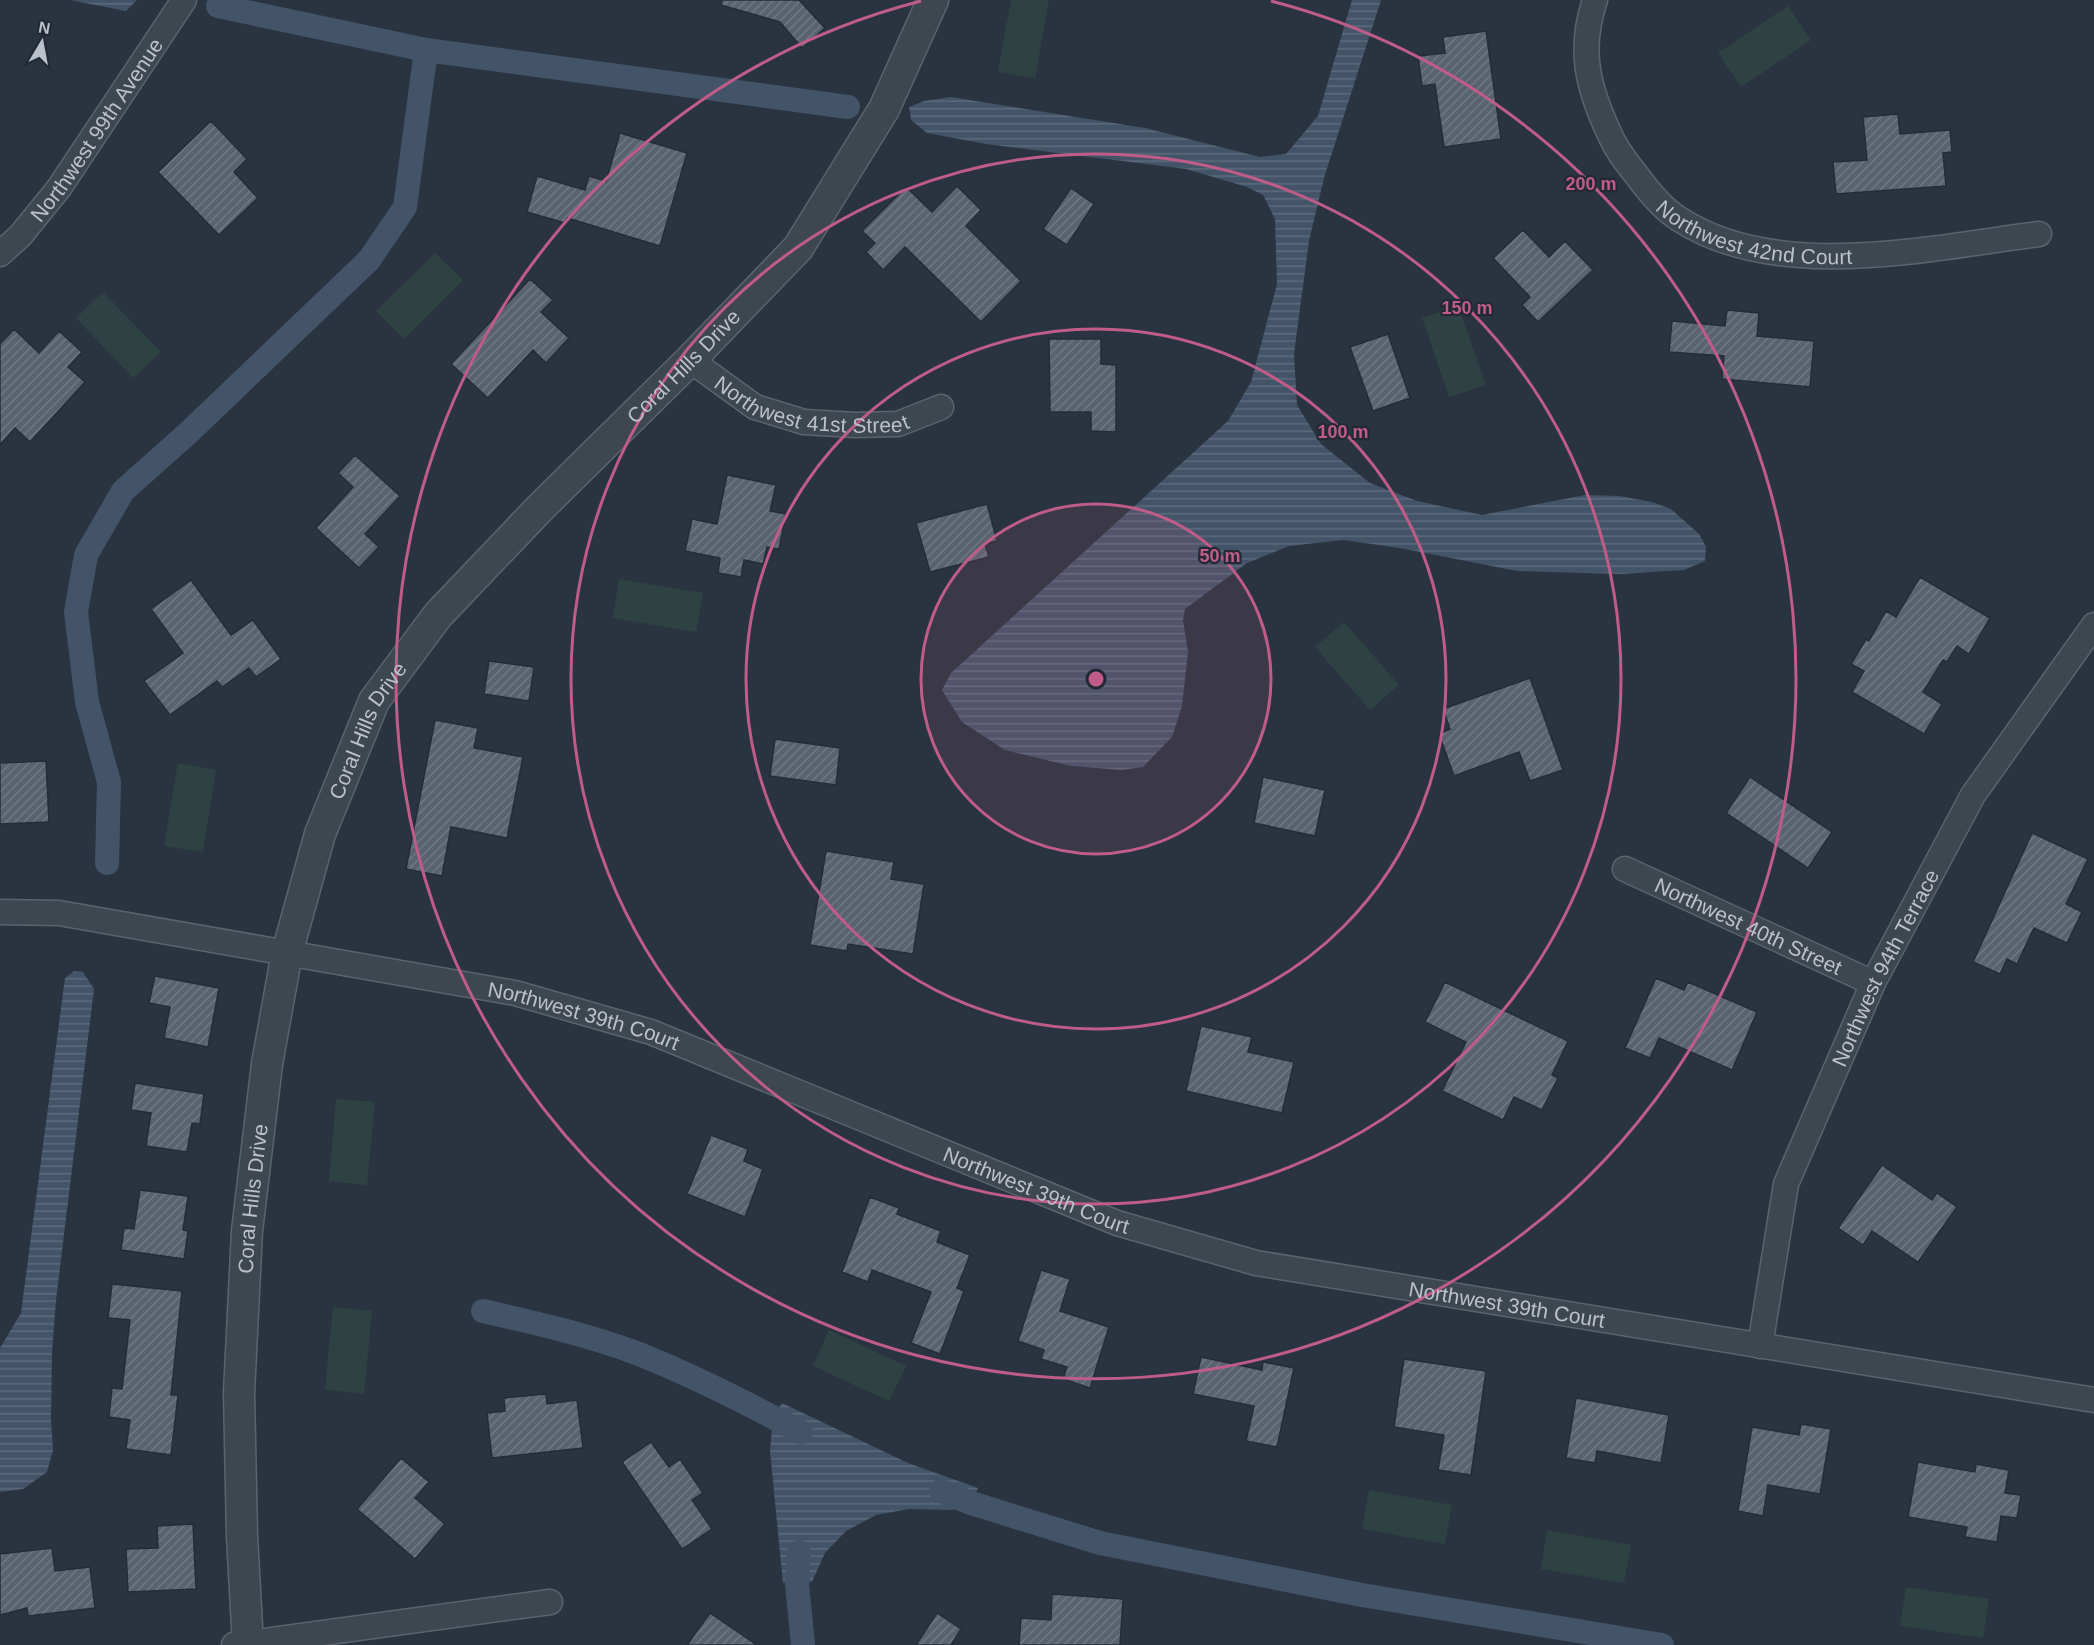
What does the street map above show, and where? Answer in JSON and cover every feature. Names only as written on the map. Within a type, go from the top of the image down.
[{"type":"street","name":"Northwest 99th Avenue","points":[[0,254],[20,236],[59,188],[184,0]]},
{"type":"street","name":"Coral Hills Drive","points":[[243,1644],[239,1393],[247,1231],[267,1064],[287,953],[320,834],[374,701],[438,615],[539,509],[690,360],[798,248],[884,109],[933,0]]},
{"type":"street","name":"Northwest 42nd Court","points":[[1595,0],[1588,21],[1586,66],[1597,107],[1617,150],[1650,192],[1678,219],[1726,242],[1776,254],[1824,256],[1901,252],[2039,234]]},
{"type":"street","name":"Northwest 41st Street","points":[[690,360],[755,407],[804,422],[855,425],[898,424],[941,407]]},
{"type":"street","name":"Northwest 94th Terrace","points":[[1760,1346],[1786,1184],[1873,983],[1973,795],[2094,625]]},
{"type":"street","name":"Northwest 40th Street","points":[[1625,869],[1873,983]]},
{"type":"street","name":"Northwest 39th Court","points":[[0,912],[59,913],[514,993],[651,1032],[1117,1223],[1256,1263],[2094,1400]]},
{"type":"street","points":[[243,1644],[550,1602]]},
{"type":"shaded area","points":[[1011,0],[1049,0],[1035,78],[998,72]]},
{"type":"shaded area","points":[[1788,6],[1811,40],[1741,87],[1718,53]]},
{"type":"shaded area","points":[[435,253],[463,280],[404,339],[376,311]]},
{"type":"shaded area","points":[[103,292],[161,352],[133,378],[76,318]]},
{"type":"shaded area","points":[[1458,306],[1486,385],[1449,397],[1422,318]]},
{"type":"shaded area","points":[[619,579],[703,593],[696,632],[613,618]]},
{"type":"shaded area","points":[[1344,622],[1399,685],[1370,710],[1315,647]]},
{"type":"shaded area","points":[[178,763],[216,770],[203,852],[164,846]]},
{"type":"shaded area","points":[[336,1099],[375,1102],[367,1185],[329,1181]]},
{"type":"shaded area","points":[[333,1307],[372,1311],[364,1394],[325,1390]]},
{"type":"shaded area","points":[[829,1330],[906,1366],[889,1401],[813,1366]]},
{"type":"shaded area","points":[[1369,1490],[1452,1505],[1445,1544],[1362,1529]]},
{"type":"shaded area","points":[[1547,1530],[1631,1545],[1624,1583],[1541,1569]]},
{"type":"shaded area","points":[[1906,1587],[1989,1599],[1983,1638],[1900,1626]]},
{"type":"water","points":[[70,0],[137,0],[126,11]]},
{"type":"water","points":[[1352,0],[1381,0],[1324,178],[1309,241],[1294,354],[1297,405],[1321,444],[1370,483],[1417,501],[1482,515],[1585,495],[1620,496],[1652,502],[1671,509],[1699,534],[1706,547],[1705,561],[1684,570],[1621,574],[1517,571],[1400,548],[1343,540],[1289,546],[1247,563],[1185,609],[1183,621],[1188,652],[1182,706],[1172,737],[1143,767],[1122,770],[1071,766],[1005,750],[962,722],[942,690],[951,673],[1228,421],[1251,382],[1277,284],[1275,219],[1263,195],[1247,187],[1186,169],[986,144],[927,133],[911,120],[909,107],[924,101],[951,97],[1145,128],[1260,157],[1286,154],[1318,116]]},
{"type":"water","points":[[74,971],[83,972],[94,989],[56,1300],[52,1352],[53,1450],[47,1472],[23,1489],[0,1492],[0,1348],[21,1313],[65,978]]},
{"type":"water","points":[[782,1403],[908,1463],[978,1488],[971,1503],[952,1510],[909,1509],[876,1515],[846,1531],[825,1553],[812,1582],[783,1583],[770,1451],[773,1417]]},
{"type":"building","points":[[722,0],[799,0],[825,28],[802,48],[780,22],[721,5]]},
{"type":"building","points":[[1486,31],[1501,139],[1444,147],[1435,84],[1422,86],[1418,56],[1445,53],[1443,37]]},
{"type":"building","points":[[1898,114],[1900,134],[1950,130],[1952,152],[1943,153],[1946,186],[1836,194],[1833,162],[1867,160],[1863,117]]},
{"type":"building","points":[[211,121],[247,159],[234,172],[258,198],[219,235],[158,172]]},
{"type":"building","points":[[620,133],[687,153],[660,246],[567,218],[565,223],[527,212],[537,176],[585,190],[589,176],[606,181]]},
{"type":"building","points":[[957,186],[981,210],[966,226],[1021,281],[981,322],[905,247],[883,270],[866,252],[875,243],[862,231],[906,187],[932,212]]},
{"type":"building","points":[[1071,188],[1094,204],[1067,245],[1043,229]]},
{"type":"building","points":[[1523,230],[1549,257],[1565,241],[1593,270],[1538,322],[1522,305],[1530,297],[1493,258]]},
{"type":"building","points":[[530,279],[553,300],[541,312],[569,338],[546,363],[533,350],[488,398],[451,364]]},
{"type":"building","points":[[1727,310],[1759,313],[1757,336],[1814,341],[1810,387],[1722,379],[1724,356],[1669,352],[1672,321],[1725,326]]},
{"type":"building","points":[[14,329],[39,353],[59,331],[82,352],[68,367],[85,382],[30,442],[15,428],[0,445],[0,344]]},
{"type":"building","points":[[1388,334],[1410,398],[1373,411],[1350,347]]},
{"type":"building","points":[[1049,339],[1101,339],[1101,364],[1116,365],[1116,432],[1091,431],[1091,412],[1050,412]]},
{"type":"building","points":[[355,455],[400,496],[365,534],[379,547],[359,568],[316,528],[353,487],[338,473]]},
{"type":"building","points":[[727,475],[776,485],[770,511],[786,514],[779,549],[767,547],[763,564],[744,560],[741,577],[718,573],[720,558],[685,551],[692,519],[717,524]]},
{"type":"building","points":[[987,504],[997,541],[985,544],[989,557],[930,572],[916,523]]},
{"type":"building","points":[[1920,577],[1990,618],[1969,654],[1957,646],[1947,662],[1943,660],[1923,692],[1942,704],[1924,734],[1852,692],[1864,671],[1851,664],[1866,639],[1869,641],[1886,611],[1896,617]]},
{"type":"building","points":[[191,580],[231,635],[253,620],[281,659],[256,677],[249,668],[222,687],[217,681],[170,715],[144,681],[183,653],[151,609]]},
{"type":"building","points":[[489,661],[534,667],[529,701],[484,694]]},
{"type":"building","points":[[1530,678],[1563,770],[1530,781],[1519,752],[1454,776],[1439,734],[1450,729],[1443,709]]},
{"type":"building","points":[[435,720],[478,728],[474,748],[523,757],[507,838],[451,827],[442,876],[406,869]]},
{"type":"building","points":[[775,739],[840,748],[836,785],[770,776]]},
{"type":"building","points":[[46,761],[49,822],[0,824],[0,763]]},
{"type":"building","points":[[1263,777],[1325,790],[1315,836],[1254,823]]},
{"type":"building","points":[[1750,777],[1832,832],[1808,868],[1726,813]]},
{"type":"building","points":[[2032,833],[2088,859],[2066,904],[2082,912],[2067,943],[2034,928],[2017,964],[2007,959],[2000,974],[1973,962]]},
{"type":"building","points":[[826,851],[894,862],[891,879],[924,884],[913,954],[848,944],[847,951],[810,945]]},
{"type":"building","points":[[155,976],[219,988],[208,1047],[164,1038],[170,1007],[149,1003]]},
{"type":"building","points":[[1656,978],[1684,990],[1688,982],[1757,1012],[1732,1070],[1659,1038],[1650,1058],[1625,1048]]},
{"type":"building","points":[[1445,982],[1568,1041],[1552,1075],[1558,1078],[1542,1110],[1514,1097],[1503,1120],[1442,1091],[1466,1042],[1425,1022]]},
{"type":"building","points":[[1201,1026],[1252,1037],[1248,1052],[1294,1062],[1282,1113],[1186,1091]]},
{"type":"building","points":[[135,1083],[204,1094],[200,1124],[192,1123],[187,1152],[146,1146],[151,1113],[131,1110]]},
{"type":"building","points":[[711,1135],[748,1149],[744,1161],[763,1169],[745,1217],[687,1194]]},
{"type":"building","points":[[1882,1165],[1932,1200],[1937,1193],[1957,1207],[1918,1262],[1872,1231],[1863,1245],[1838,1228]]},
{"type":"building","points":[[140,1190],[188,1196],[183,1230],[188,1231],[184,1259],[121,1250],[124,1228],[134,1229]]},
{"type":"building","points":[[870,1197],[899,1208],[897,1214],[941,1231],[937,1242],[970,1255],[957,1288],[964,1291],[940,1354],[911,1343],[931,1292],[872,1270],[868,1282],[842,1272]]},
{"type":"building","points":[[1041,1270],[1070,1279],[1060,1311],[1109,1327],[1090,1388],[1063,1379],[1067,1367],[1041,1359],[1044,1350],[1018,1341]]},
{"type":"building","points":[[112,1284],[182,1291],[171,1395],[178,1395],[171,1455],[126,1449],[130,1420],[109,1417],[112,1388],[122,1389],[130,1320],[108,1318]]},
{"type":"building","points":[[1201,1357],[1262,1370],[1263,1362],[1294,1368],[1277,1447],[1246,1441],[1254,1406],[1193,1394]]},
{"type":"building","points":[[1404,1359],[1486,1371],[1471,1475],[1438,1470],[1444,1435],[1394,1427]]},
{"type":"building","points":[[546,1394],[547,1404],[577,1400],[583,1448],[492,1458],[487,1413],[505,1411],[504,1398]]},
{"type":"building","points":[[1576,1398],[1669,1415],[1661,1463],[1597,1451],[1595,1463],[1566,1458]]},
{"type":"building","points":[[1801,1424],[1831,1429],[1820,1494],[1768,1485],[1763,1516],[1738,1511],[1752,1427],[1799,1435]]},
{"type":"building","points":[[651,1442],[669,1467],[680,1459],[703,1493],[692,1500],[712,1529],[682,1549],[622,1462]]},
{"type":"building","points":[[401,1458],[429,1482],[415,1498],[445,1524],[415,1559],[357,1509]]},
{"type":"building","points":[[1918,1462],[1975,1472],[1976,1464],[2009,1470],[2005,1493],[2021,1495],[2017,1518],[2001,1516],[1997,1542],[1965,1537],[1967,1527],[1908,1517]]},
{"type":"building","points":[[193,1524],[196,1589],[128,1592],[126,1549],[158,1548],[157,1526]]},
{"type":"building","points":[[52,1548],[55,1571],[90,1567],[95,1608],[28,1616],[27,1608],[0,1615],[0,1554]]},
{"type":"building","points":[[1052,1594],[1123,1599],[1120,1645],[1019,1645],[1021,1618],[1051,1620]]},
{"type":"building","points":[[710,1613],[757,1645],[687,1645]]},
{"type":"building","points":[[937,1613],[961,1629],[951,1645],[916,1645]]},
{"type":"waterway","points":[[218,6],[426,50],[848,107]]},
{"type":"waterway","points":[[107,863],[109,782],[87,702],[76,612],[86,555],[123,491],[187,434],[369,260],[405,207],[426,50]]},
{"type":"waterway","points":[[483,1311],[582,1335],[639,1354],[721,1391],[801,1432]]},
{"type":"waterway","points":[[941,1491],[971,1503],[1100,1543],[1362,1595],[1662,1645]]},
{"type":"waterway","points":[[799,1552],[797,1584],[803,1645]]}]
